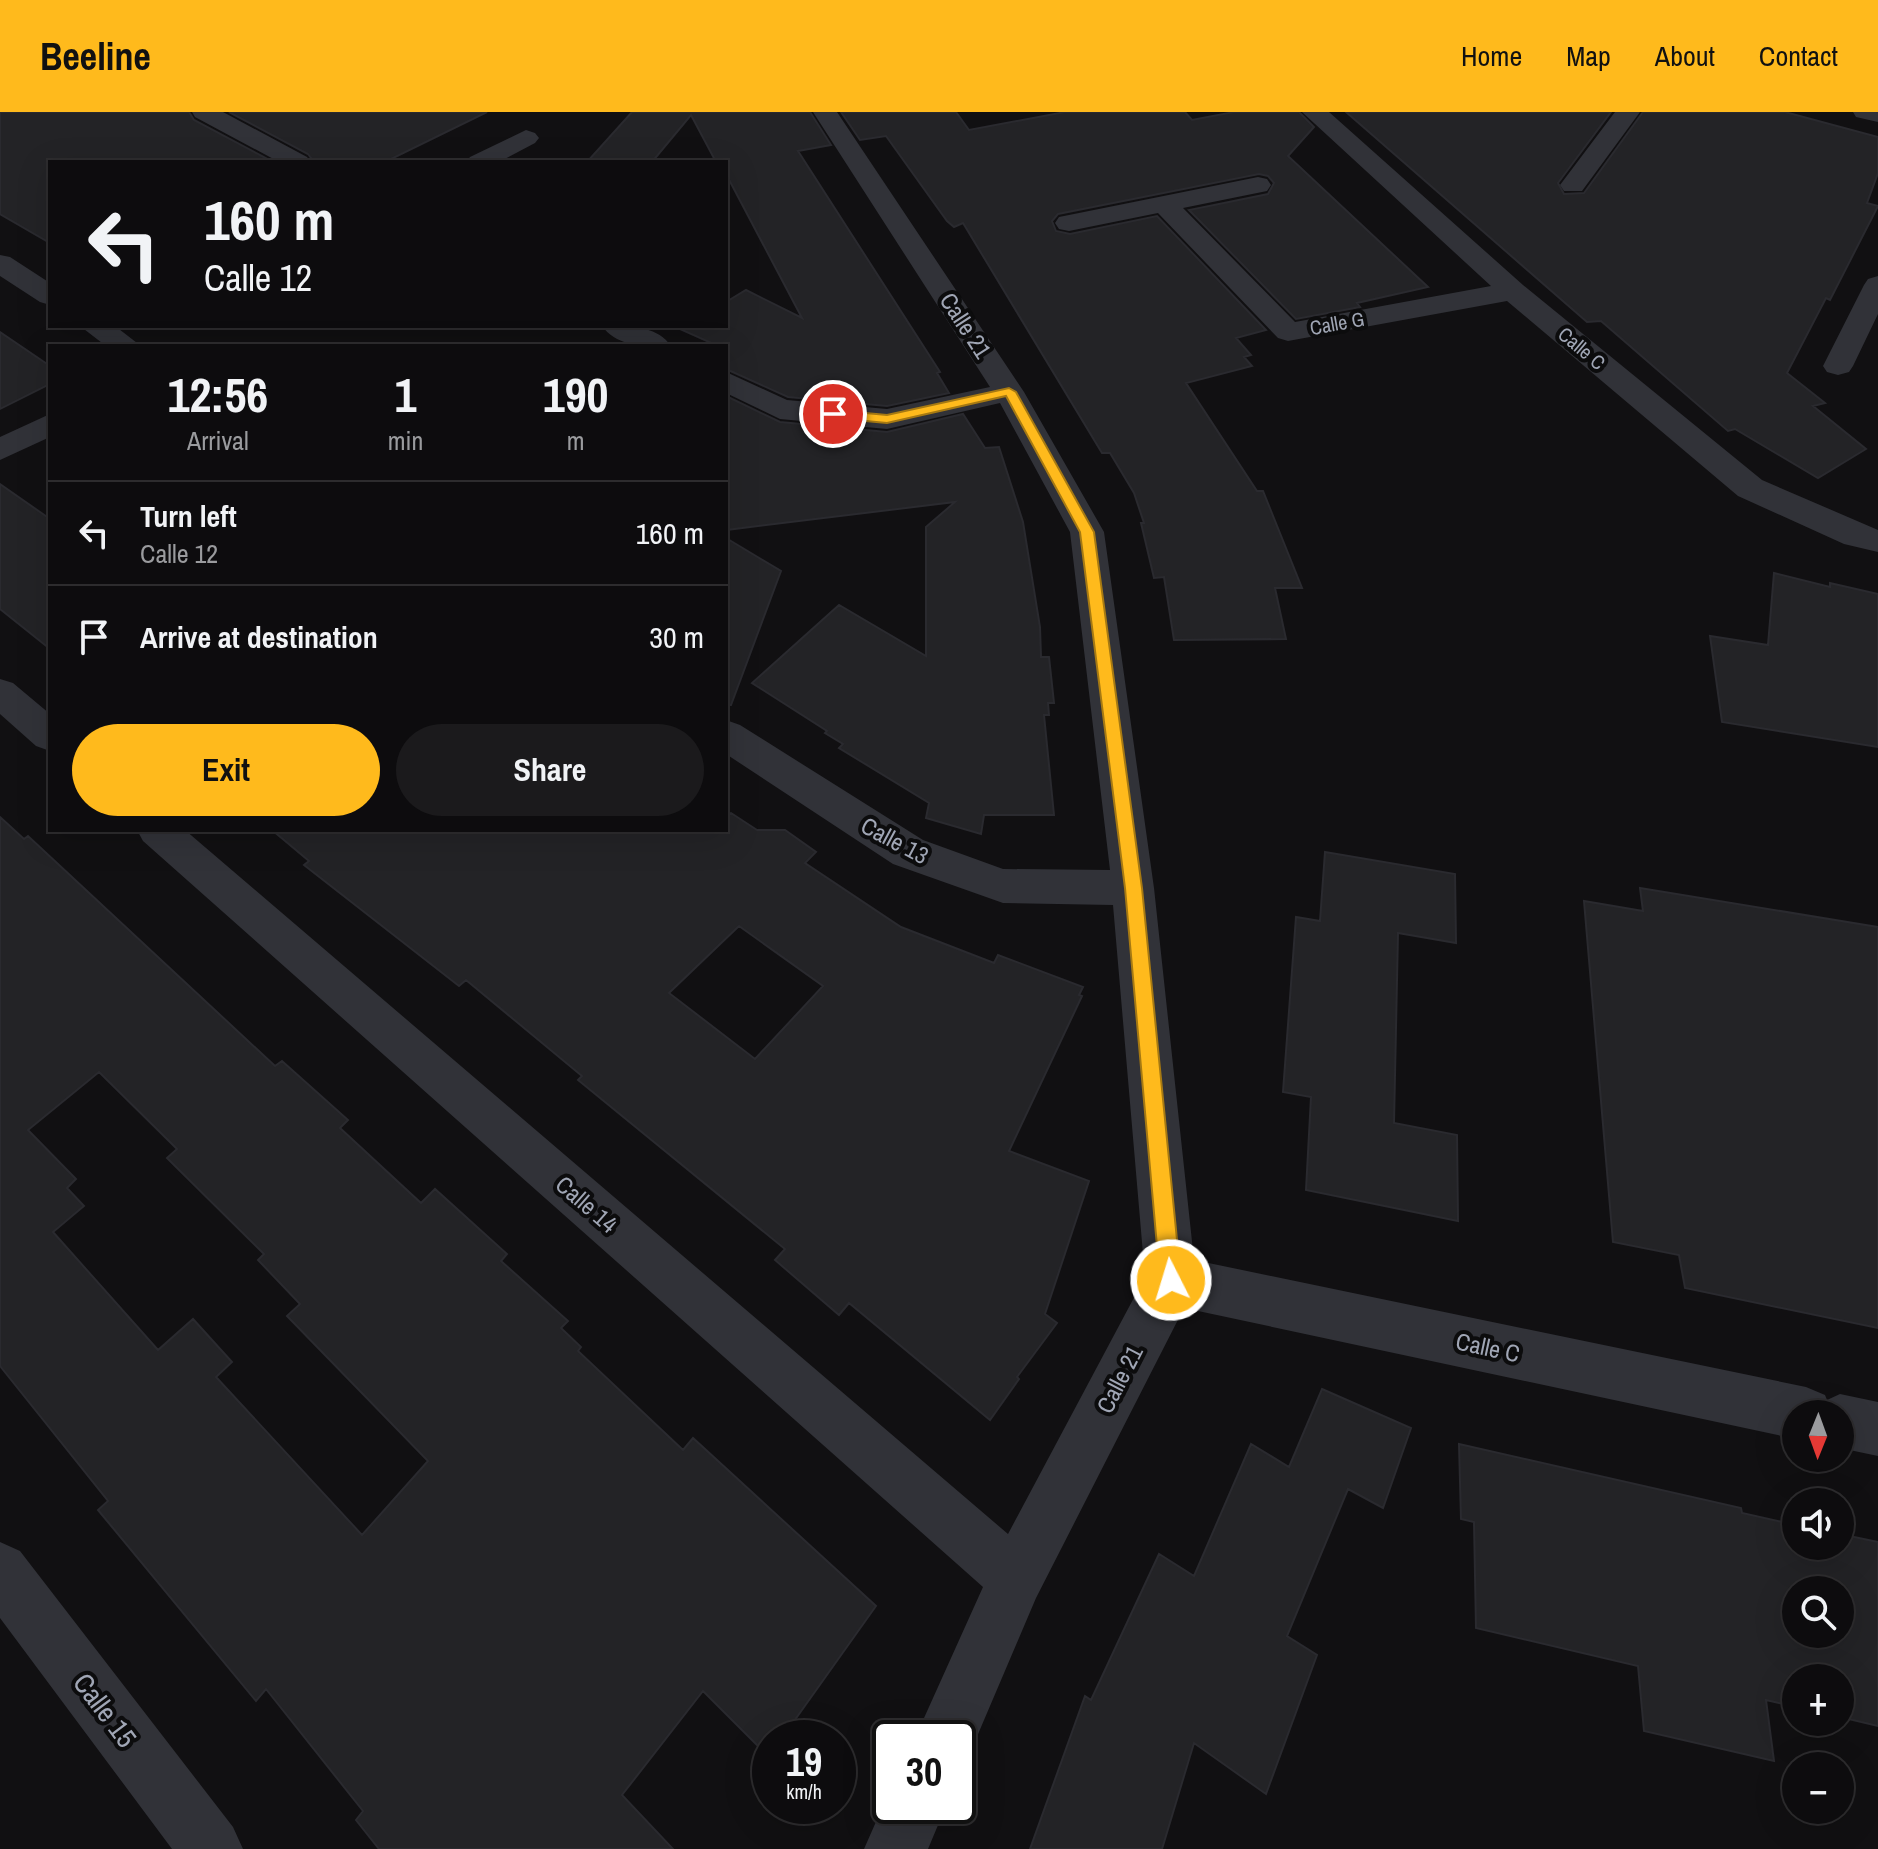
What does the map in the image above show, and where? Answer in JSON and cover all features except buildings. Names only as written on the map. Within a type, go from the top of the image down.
[{"type":"street","points":[[204,112],[294,160]]},
{"type":"street","name":"Calle 21","points":[[825,112],[1009,392],[1087,532],[1133,888],[1171,1280],[1016,1578],[953,1720]]},
{"type":"street","name":"Calle C","points":[[1314,112],[1513,291],[1750,488],[1856,536],[1878,541]]},
{"type":"street","points":[[1573,185],[1628,112]]},
{"type":"street","points":[[1865,112],[1878,115]]},
{"type":"street","points":[[483,160],[526,138]]},
{"type":"street","points":[[1069,223],[1258,185]]},
{"type":"street","name":"Calle G","points":[[1164,204],[1288,332],[1513,291]]},
{"type":"street","points":[[0,263],[48,295]]},
{"type":"street","points":[[1838,366],[1874,303]]},
{"type":"street","points":[[98,328],[123,344]]},
{"type":"street","points":[[621,328],[652,344]]},
{"type":"street","points":[[728,382],[780,409],[887,419],[1009,392]]},
{"type":"street","points":[[0,450],[48,425]]},
{"type":"street","points":[[0,693],[48,734]]},
{"type":"street","name":"Calle 13","points":[[728,736],[908,852],[1003,886],[1133,888]]},
{"type":"street","name":"Calle 14","points":[[159,832],[1016,1578]]},
{"type":"street","name":"Calle C","points":[[1171,1280],[1782,1409]]},
{"type":"street","points":[[1854,1424],[1878,1429]]},
{"type":"street","name":"Calle 15","points":[[0,1571],[211,1849]]},
{"type":"street","points":[[896,1849],[907,1824]]},
{"type":"route","points":[[833,414],[887,419],[1009,392],[1087,532],[1133,888],[1171,1280]]}]
